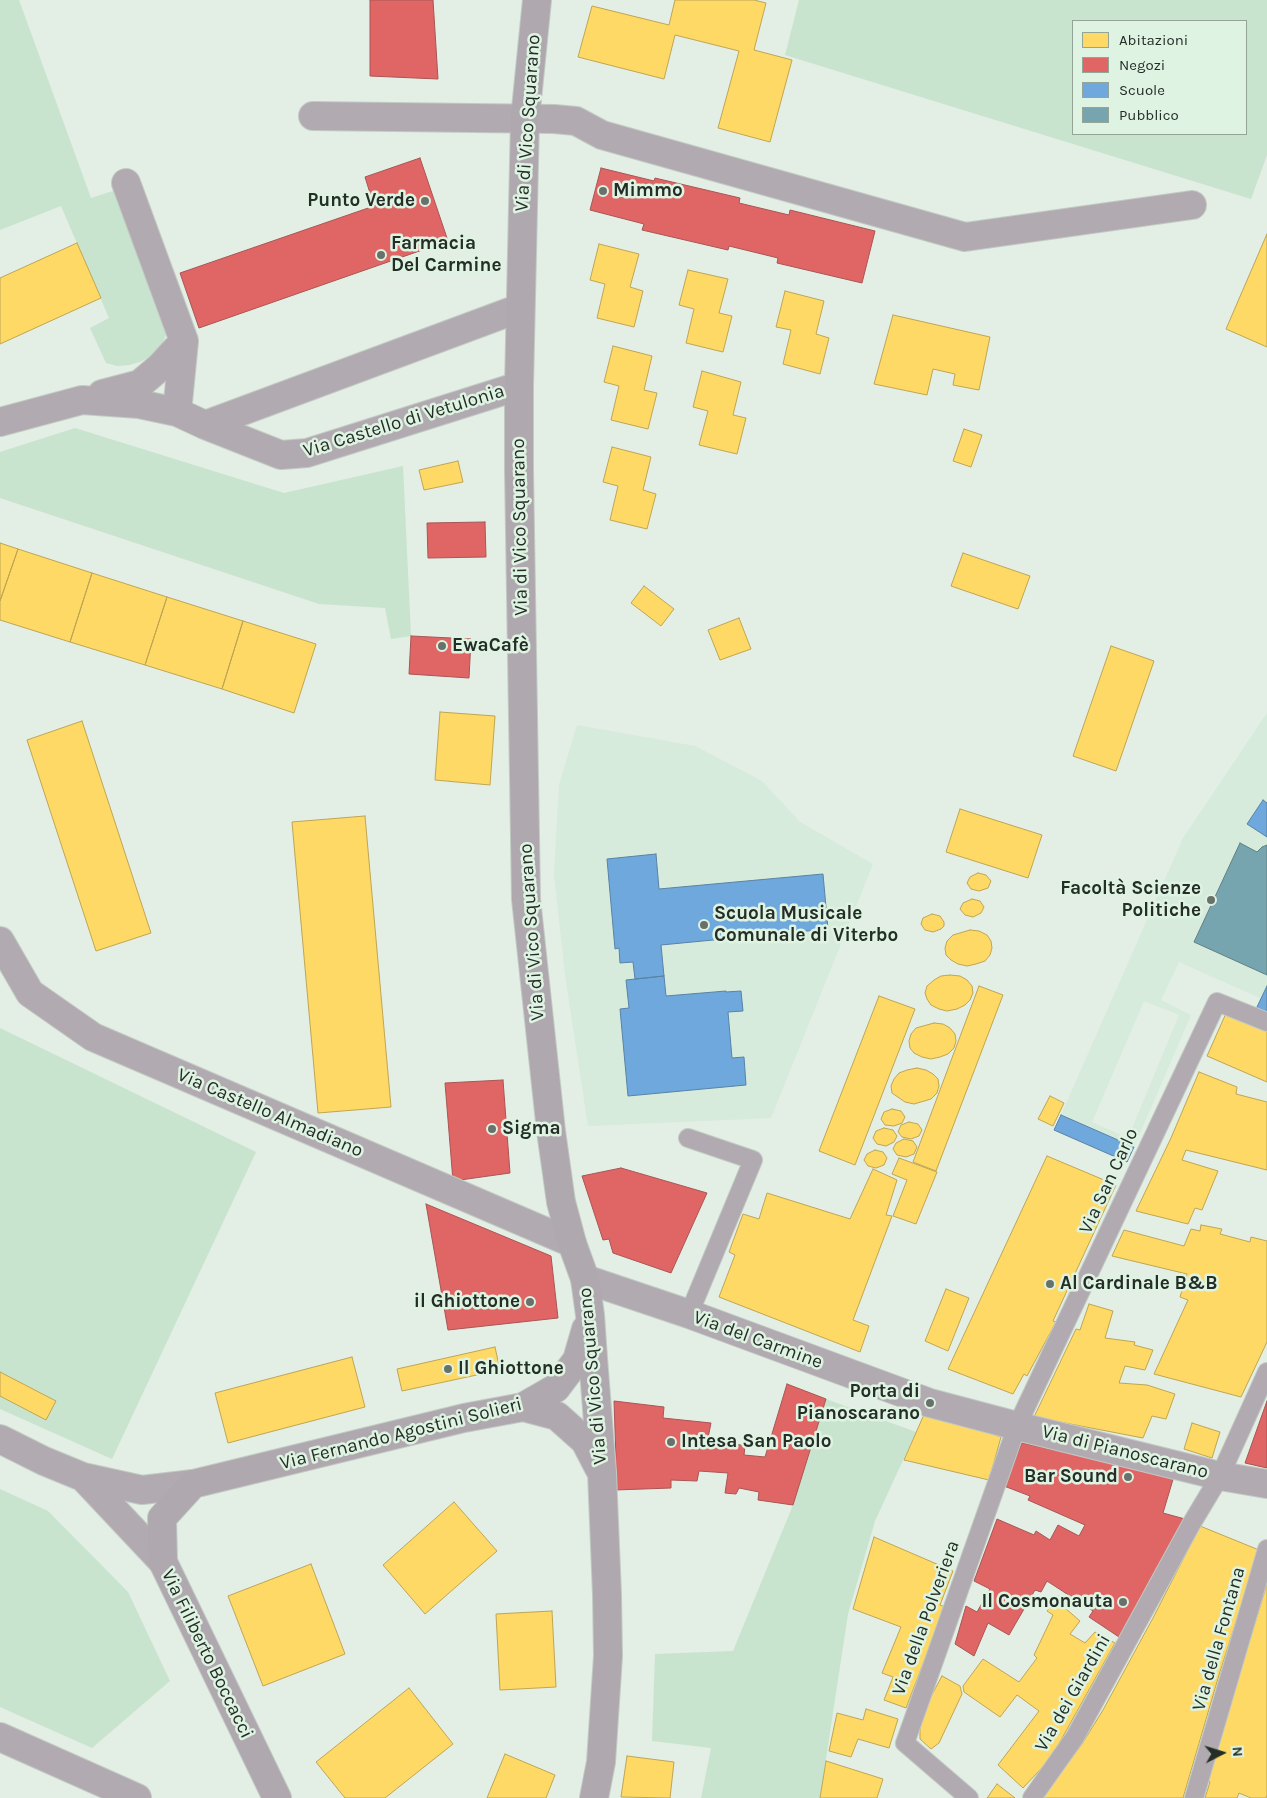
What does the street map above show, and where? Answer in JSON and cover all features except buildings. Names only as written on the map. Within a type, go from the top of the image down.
[{"type":"main road","name":"Via di Vico Squarano","points":[[537,0],[525,119],[519,386],[526,899],[550,1131],[561,1202],[572,1243],[585,1279],[590,1314],[602,1473],[608,1656],[601,1762],[594,1798]]},
{"type":"main road","name":"Via Fernando Agostini Solieri","points":[[193,1484],[464,1418],[523,1407],[556,1388],[577,1360],[590,1314]]},
{"type":"main road","points":[[523,1407],[557,1416],[585,1441],[602,1473]]},
{"type":"main road","points":[[163,1562],[162,1518],[193,1484]]},
{"type":"main road","name":"Via Filiberto Boccacci","points":[[163,1562],[277,1798]]},
{"type":"street","points":[[314,116],[525,119],[551,135],[574,138],[602,135],[965,237],[1192,205]]},
{"type":"street","points":[[126,182],[184,341],[178,412]]},
{"type":"street","points":[[205,426],[520,308]]},
{"type":"street","points":[[140,394],[184,341]]},
{"type":"street","name":"Via Castello di Vetulonia","points":[[0,422],[82,400],[140,394],[205,426],[282,455],[307,453],[519,386]]},
{"type":"street","name":"Via Castello Almadiano","points":[[0,941],[30,992],[92,1037],[572,1243]]},
{"type":"street","name":"Via del Carmine","points":[[585,1279],[689,1314],[930,1403]]},
{"type":"street","name":"Via di Pianoscarano","points":[[930,1403],[1220,1476],[1267,1484]]},
{"type":"street","name":"Via Filiberto Boccacci","points":[[0,1439],[44,1461],[83,1477],[163,1562]]},
{"type":"street","name":"Via Fernando Agostini Solieri","points":[[83,1477],[142,1490],[193,1484]]},
{"type":"street","points":[[0,1737],[137,1798]]},
{"type":"lane","name":"Via San Carlo","points":[[1017,1426],[1217,1002],[1267,1022]]},
{"type":"lane","points":[[688,1138],[753,1160],[689,1314]]},
{"type":"lane","name":"Via dei Giardini","points":[[1032,1798],[1075,1737],[1193,1521],[1220,1476],[1267,1372]]},
{"type":"lane","name":"Via della Polveriera","points":[[969,1798],[904,1743],[1017,1426]]},
{"type":"lane","name":"Via della Fontana","points":[[1194,1798],[1267,1549]]},
{"type":"shaded area","points":[[0,0],[19,0],[91,198],[116,190],[167,332],[162,345],[153,355],[140,362],[117,366],[106,363],[90,328],[109,318],[61,206],[0,230]]},
{"type":"shaded area","points":[[799,0],[1267,0],[1267,155],[1251,199],[785,55]]},
{"type":"shaded area","points":[[75,428],[284,493],[403,466],[411,636],[391,639],[385,608],[319,604],[0,498],[0,452]]},
{"type":"shaded area","name":"Facoltà Scienze Politiche","points":[[1267,713],[1267,1013],[1256,1009],[1260,998],[1179,962],[1161,1000],[1191,1015],[1134,1147],[1061,1115],[1183,838]],"holes":[[[1144,1001],[1179,1015],[1128,1138],[1092,1122]]]},
{"type":"shaded area","name":"Scuola Musicale Comunale di Viterbo","points":[[577,725],[695,746],[762,781],[800,822],[873,864],[771,1118],[588,1126],[565,975],[554,874],[559,785]]},
{"type":"shaded area","points":[[0,1028],[256,1152],[112,1459],[0,1409]]},
{"type":"shaded area","points":[[826,1399],[916,1432],[875,1521],[848,1614],[820,1798],[701,1798],[711,1748],[652,1741],[655,1654],[733,1651],[793,1505]]},
{"type":"shaded area","points":[[0,1489],[48,1511],[128,1592],[170,1681],[92,1748],[0,1707]]},
{"type":"place","name":"Mimmo","points":[[603,191]]},
{"type":"place","name":"Punto Verde","points":[[425,201]]},
{"type":"place","name":"Farmacia Del Carmine","points":[[381,255]]},
{"type":"place","name":"EwaCafè","points":[[442,646]]},
{"type":"place","name":"Facoltà Scienze Politiche","points":[[1211,900]]},
{"type":"place","name":"Scuola Musicale Comunale di Viterbo","points":[[704,925]]},
{"type":"place","name":"Sigma","points":[[492,1129]]},
{"type":"place","name":"Al Cardinale B&B","points":[[1050,1284]]},
{"type":"place","name":"il Ghiottone","points":[[530,1302]]},
{"type":"place","name":"Il Ghiottone","points":[[448,1369]]},
{"type":"place","name":"Porta di Pianoscarano","points":[[930,1403]]},
{"type":"place","name":"Intesa San Paolo","points":[[671,1442]]},
{"type":"place","name":"Bar Sound","points":[[1128,1477]]},
{"type":"place","name":"Il Cosmonauta","points":[[1123,1602]]}]
